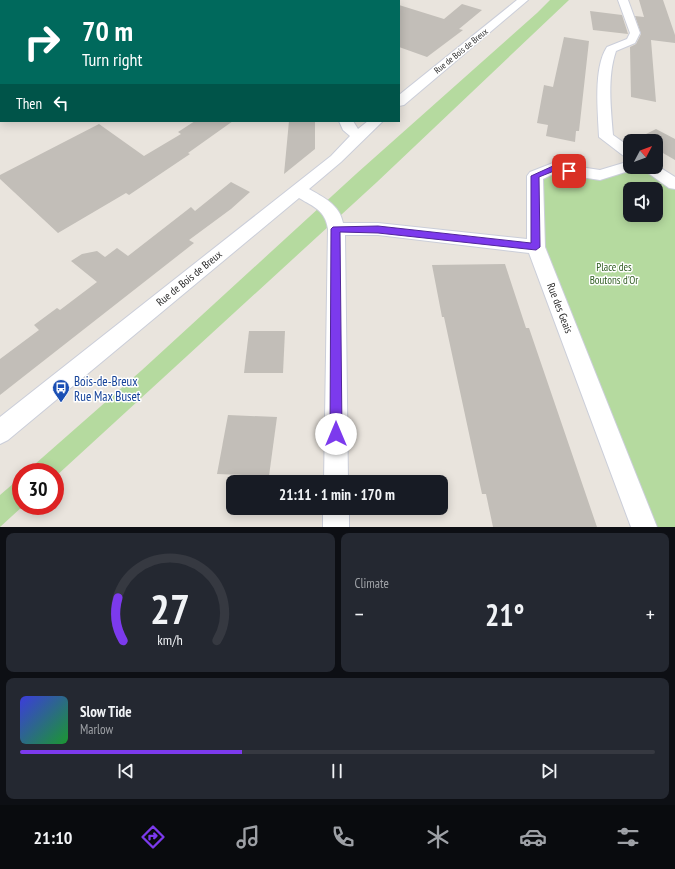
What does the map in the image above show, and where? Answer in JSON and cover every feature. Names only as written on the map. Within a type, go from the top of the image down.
[{"type":"street","name":"Rue de Bois de Breux","points":[[400,101],[523,0]]},
{"type":"street","points":[[623,0],[635,33],[630,40],[611,49],[607,56],[604,101],[606,138],[623,149]]},
{"type":"street","points":[[346,122],[350,130],[358,136]]},
{"type":"street","name":"Rue de Bois de Breux","points":[[0,432],[336,159],[358,136],[375,122]]},
{"type":"street","name":"Rue des Geais","points":[[623,168],[600,175],[553,168],[535,176],[536,247],[644,527]]},
{"type":"street","points":[[660,174],[675,184]]},
{"type":"street","points":[[298,190],[324,205],[334,216],[336,229],[336,475]]},
{"type":"street","points":[[336,229],[378,229],[536,247]]},
{"type":"street","points":[[336,515],[336,527]]},
{"type":"green space","points":[[550,0],[569,0],[377,182],[64,469],[64,463],[36,463],[142,370],[356,174]]},
{"type":"green space","name":"Place des Boutons d'Or","points":[[623,172],[623,174],[652,174],[675,189],[675,527],[653,527],[541,252],[538,180],[550,173],[602,178]]},
{"type":"green space","points":[[12,485],[13,515],[0,527],[0,495]]},
{"type":"building","points":[[639,0],[663,0],[675,35],[675,43],[651,40],[656,102],[631,97],[630,47],[636,44],[641,34],[635,16],[644,17]]},
{"type":"building","points":[[462,4],[482,10],[459,29],[463,30],[427,57],[400,47],[400,5],[444,19]]},
{"type":"building","points":[[590,11],[622,15],[628,34],[593,30]]},
{"type":"building","points":[[564,37],[589,41],[579,131],[576,131],[575,142],[546,136],[548,125],[537,123],[544,85],[553,87]]},
{"type":"building","points":[[193,122],[232,122],[188,153],[190,154],[129,195],[126,193],[58,233],[0,179],[0,175],[99,124],[144,156],[181,134],[178,132]]},
{"type":"building","points":[[289,122],[315,122],[315,149],[284,174]]},
{"type":"building","points":[[656,129],[675,139],[675,160],[663,153],[663,134],[646,134]]},
{"type":"building","points":[[231,182],[250,192],[231,209],[189,240],[194,243],[0,395],[0,359],[39,330],[34,325],[57,308],[60,310],[97,282],[71,261],[82,254],[97,251],[105,257],[117,248],[128,256],[191,207],[195,211]]},
{"type":"building","points":[[505,264],[526,328],[529,328],[597,527],[493,527],[486,494],[482,494],[444,317],[442,317],[432,265]]},
{"type":"building","points":[[249,331],[285,331],[283,373],[244,373]]},
{"type":"building","points":[[228,415],[277,417],[269,475],[217,474]]},
{"type":"place","name":"Bois-de-Breux Rue Max Buset","points":[[61,403]]},
{"type":"route","points":[[336,434],[336,229],[378,229],[536,247],[535,176],[553,168],[569,171]]}]
